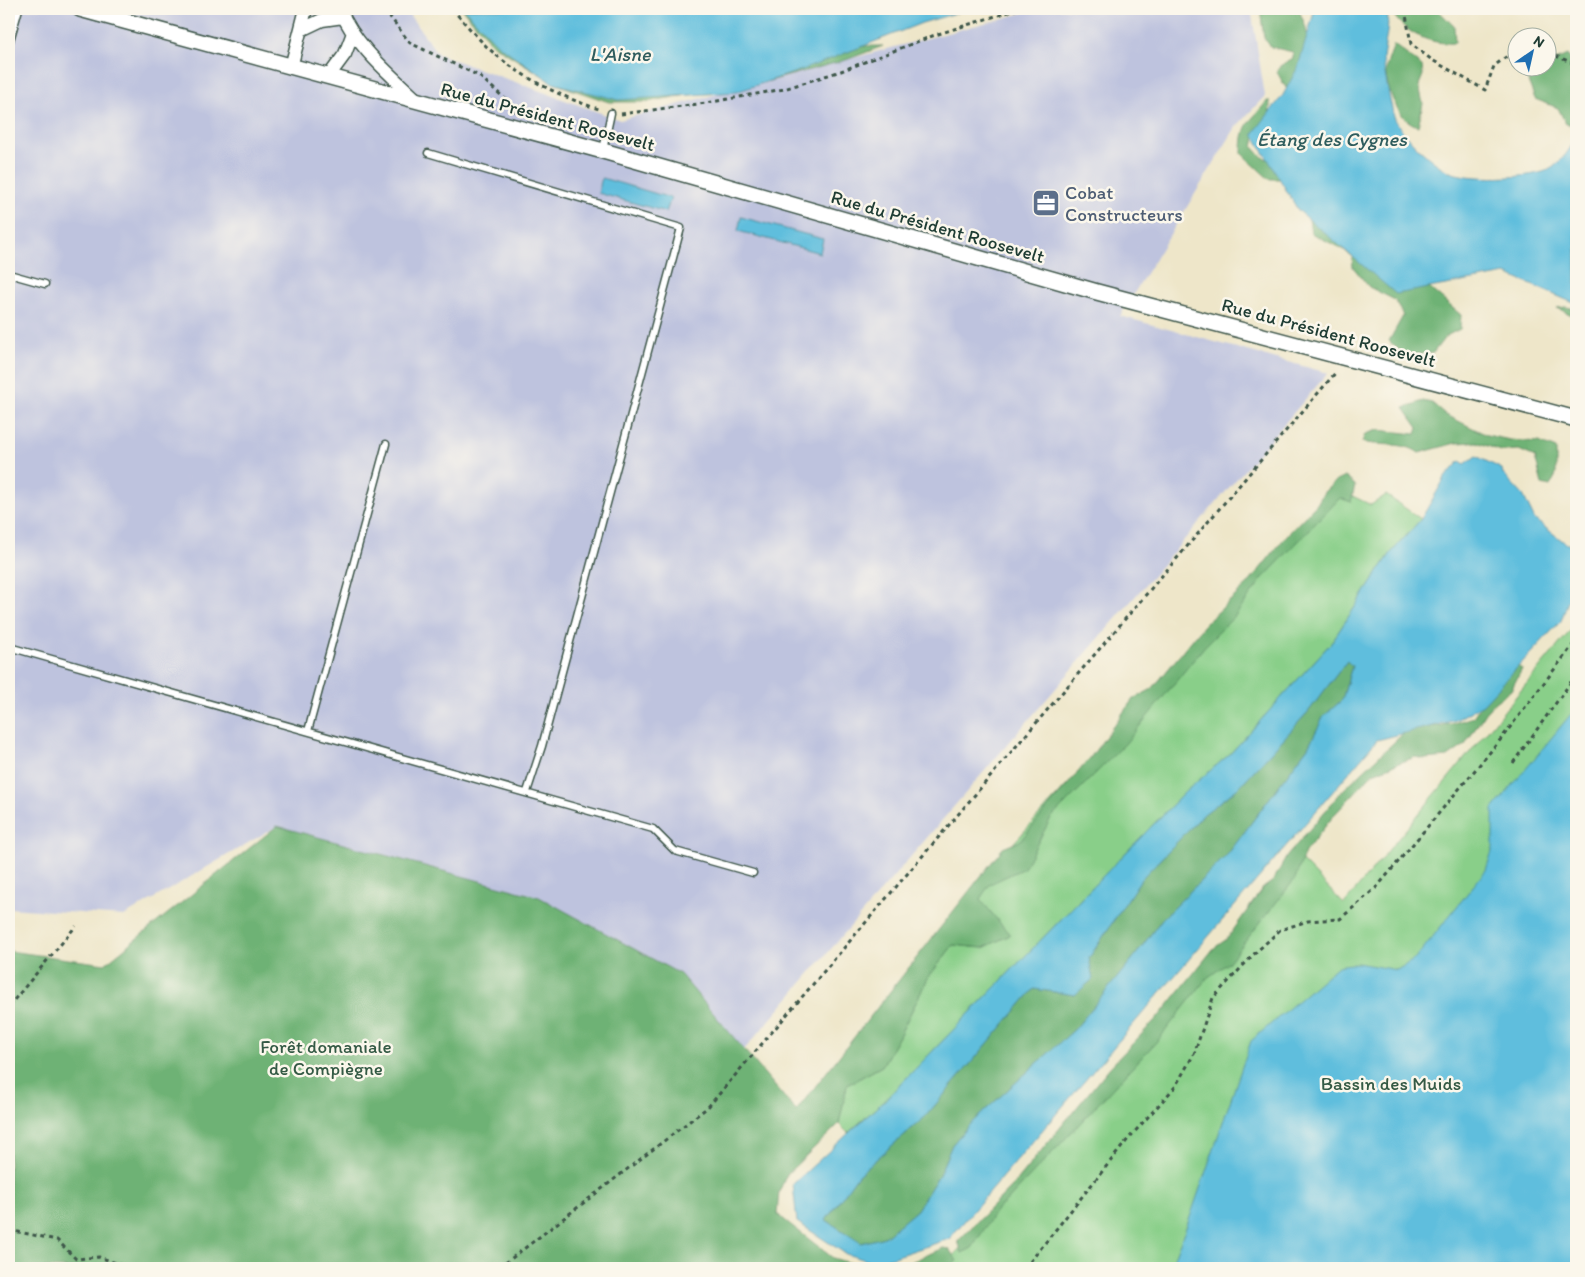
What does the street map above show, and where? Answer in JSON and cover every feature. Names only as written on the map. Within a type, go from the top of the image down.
[{"type":"street","name":"Rue du Président Roosevelt","points":[[80,9],[602,152],[1098,292],[1349,357],[1576,419]]},
{"type":"street","points":[[291,67],[306,9]]},
{"type":"street","points":[[301,30],[342,13],[354,33],[377,61],[418,101]]},
{"type":"street","points":[[328,77],[344,54],[354,33]]},
{"type":"lane","points":[[9,44],[19,9]]},
{"type":"lane","points":[[602,152],[611,113]]},
{"type":"lane","points":[[428,153],[681,228],[542,746],[527,792]]},
{"type":"lane","points":[[9,274],[45,284]]},
{"type":"lane","points":[[308,731],[386,444]]},
{"type":"lane","points":[[9,647],[653,828],[675,851],[753,873]]},
{"type":"path","points":[[384,9],[410,43],[479,76],[510,103],[529,132]]},
{"type":"path","points":[[452,9],[486,46],[532,80],[576,102],[611,113],[626,114],[784,89],[841,71],[935,35],[1018,9]]},
{"type":"path","points":[[1405,9],[1411,44],[1432,60],[1485,90],[1494,66],[1508,56]]},
{"type":"path","points":[[1558,58],[1576,64]]},
{"type":"path","points":[[499,1268],[708,1107],[1349,357]]},
{"type":"path","points":[[1025,1268],[1129,1138],[1175,1087],[1194,1054],[1213,998],[1252,955],[1280,930],[1308,921],[1340,919],[1377,887],[1501,739],[1576,641]]},
{"type":"path","points":[[1513,763],[1576,675]]},
{"type":"path","points":[[9,1006],[76,926]]},
{"type":"path","points":[[9,1230],[57,1240],[76,1259],[100,1257],[130,1268]]},
{"type":"shaded area","points":[[9,9],[405,9],[438,54],[620,120],[1038,9],[1251,9],[1265,96],[1236,127],[1120,316],[1328,373],[743,1051],[680,974],[539,897],[277,826],[124,916],[9,908]]},
{"type":"green space","points":[[462,9],[476,9],[786,68],[864,46],[883,46],[846,60],[766,82],[645,102],[609,102],[556,84],[493,45]]},
{"type":"green space","points":[[1260,9],[1298,9],[1306,30],[1308,48],[1297,87],[1286,88],[1277,72],[1280,66],[1293,58],[1293,52],[1271,47],[1264,38]]},
{"type":"green space","points":[[1390,9],[1437,9],[1454,26],[1455,43],[1436,42],[1417,35],[1402,24]]},
{"type":"green space","points":[[1394,45],[1422,66],[1423,75],[1419,85],[1423,104],[1418,126],[1405,119],[1392,98],[1386,72]]},
{"type":"green space","points":[[1567,55],[1576,66],[1576,125],[1566,124],[1558,108],[1535,99],[1528,81],[1530,78],[1558,78],[1558,59]]},
{"type":"green space","points":[[1267,101],[1270,101],[1269,123],[1255,138],[1253,147],[1261,156],[1281,166],[1280,179],[1269,179],[1242,154],[1245,129]]},
{"type":"green space","points":[[1298,203],[1415,276],[1461,315],[1460,329],[1446,336],[1433,353],[1405,355],[1389,341],[1403,316],[1395,300],[1369,287],[1353,267],[1352,257],[1344,250],[1311,233],[1309,219]]},
{"type":"green space","points":[[1557,308],[1576,309],[1576,317]]},
{"type":"green space","points":[[1423,401],[1432,403],[1446,415],[1487,435],[1510,440],[1539,442],[1556,449],[1556,475],[1550,486],[1542,484],[1535,457],[1519,450],[1501,451],[1477,442],[1456,443],[1419,453],[1406,447],[1362,442],[1365,434],[1378,430],[1416,434],[1418,428],[1404,408]]},
{"type":"green space","name":"Forêt domaniale de Compiègne","points":[[1345,477],[1355,485],[1351,502],[1340,498],[1263,578],[1235,616],[1204,647],[1125,744],[1051,818],[1024,868],[990,884],[980,899],[1010,935],[983,948],[953,945],[928,978],[882,1066],[847,1085],[839,1124],[787,1174],[779,1192],[777,1214],[833,1258],[866,1268],[9,1268],[9,951],[105,964],[277,826],[539,897],[680,974],[796,1111],[1003,848],[1020,841],[1090,758],[1133,699],[1152,689],[1205,624],[1248,584],[1287,535],[1317,504],[1324,492],[1336,481]]},
{"type":"green space","points":[[1340,490],[1371,505],[1386,495],[1421,519],[1391,553],[1331,643],[1230,754],[1185,792],[887,1098],[848,1133],[839,1124],[847,1085],[882,1066],[928,978],[953,945],[983,948],[1010,935],[971,889]]},
{"type":"green space","name":"Bassin des Muids","points":[[1576,624],[1576,1268],[942,1268],[1078,1118],[1302,861],[1344,904]]},
{"type":"green space","points":[[1347,661],[1352,666],[1342,700],[1324,716],[1308,747],[1228,854],[1162,919],[1135,956],[1075,1029],[968,1126],[952,1145],[939,1175],[917,1210],[885,1237],[861,1243],[826,1220],[858,1175],[925,1117],[1034,989],[1075,995],[1089,958],[1141,879],[1204,814],[1237,789],[1308,712]]},
{"type":"green space","points":[[1513,663],[1522,669],[1511,690],[1495,702],[1485,713],[1465,745],[1448,757],[1425,759],[1415,757],[1373,773],[1335,814],[1305,852],[1295,879],[1228,963],[1207,978],[1159,1039],[1005,1203],[998,1208],[972,1248],[962,1253],[958,1241],[1013,1185],[1110,1067],[1160,1015],[1214,948],[1227,939],[1263,888],[1273,881],[1287,856],[1343,790],[1407,730],[1451,724],[1473,717],[1506,667]]},
{"type":"green space","points":[[943,1248],[949,1249],[957,1261],[949,1268],[897,1268]]},
{"type":"water","name":"L'Aisne","points":[[464,9],[970,9],[922,23],[802,70],[736,92],[618,100],[553,83],[498,45]]},
{"type":"water","name":"Étang des Cygnes","points":[[1315,9],[1387,9],[1388,27],[1383,58],[1394,117],[1400,128],[1419,149],[1448,171],[1457,174],[1485,177],[1532,175],[1544,172],[1560,161],[1576,138],[1576,304],[1506,274],[1396,294],[1298,210],[1253,134],[1283,95],[1298,67]]},
{"type":"water","points":[[602,178],[671,198],[666,212],[598,193]]},
{"type":"water","points":[[741,217],[823,239],[820,253],[738,231]]},
{"type":"water","points":[[1476,456],[1502,469],[1503,474],[1523,495],[1535,520],[1567,544],[1576,546],[1576,590],[1568,601],[1561,621],[1483,704],[1456,720],[1377,740],[949,1239],[875,1263],[846,1254],[797,1222],[793,1184],[887,1098],[1185,792],[1230,754],[1331,643],[1391,553],[1421,519],[1446,476],[1460,461],[1465,464]],"holes":[[[1347,661],[1352,666],[1342,700],[1324,716],[1308,747],[1228,854],[1162,919],[1135,956],[1075,1029],[968,1126],[952,1145],[939,1175],[917,1210],[885,1237],[861,1243],[826,1220],[858,1175],[925,1117],[1034,989],[1075,995],[1093,979],[1089,958],[1141,879],[1204,814],[1237,789],[1308,712]]]},
{"type":"water","name":"Bassin des Muids","points":[[1576,708],[1576,1268],[1170,1268],[1189,1220],[1251,1041],[1338,966],[1357,963],[1397,970],[1415,959],[1486,870],[1493,848],[1493,809]]},
{"type":"place","name":"Cobat Constructeurs","points":[[1046,203]]}]
